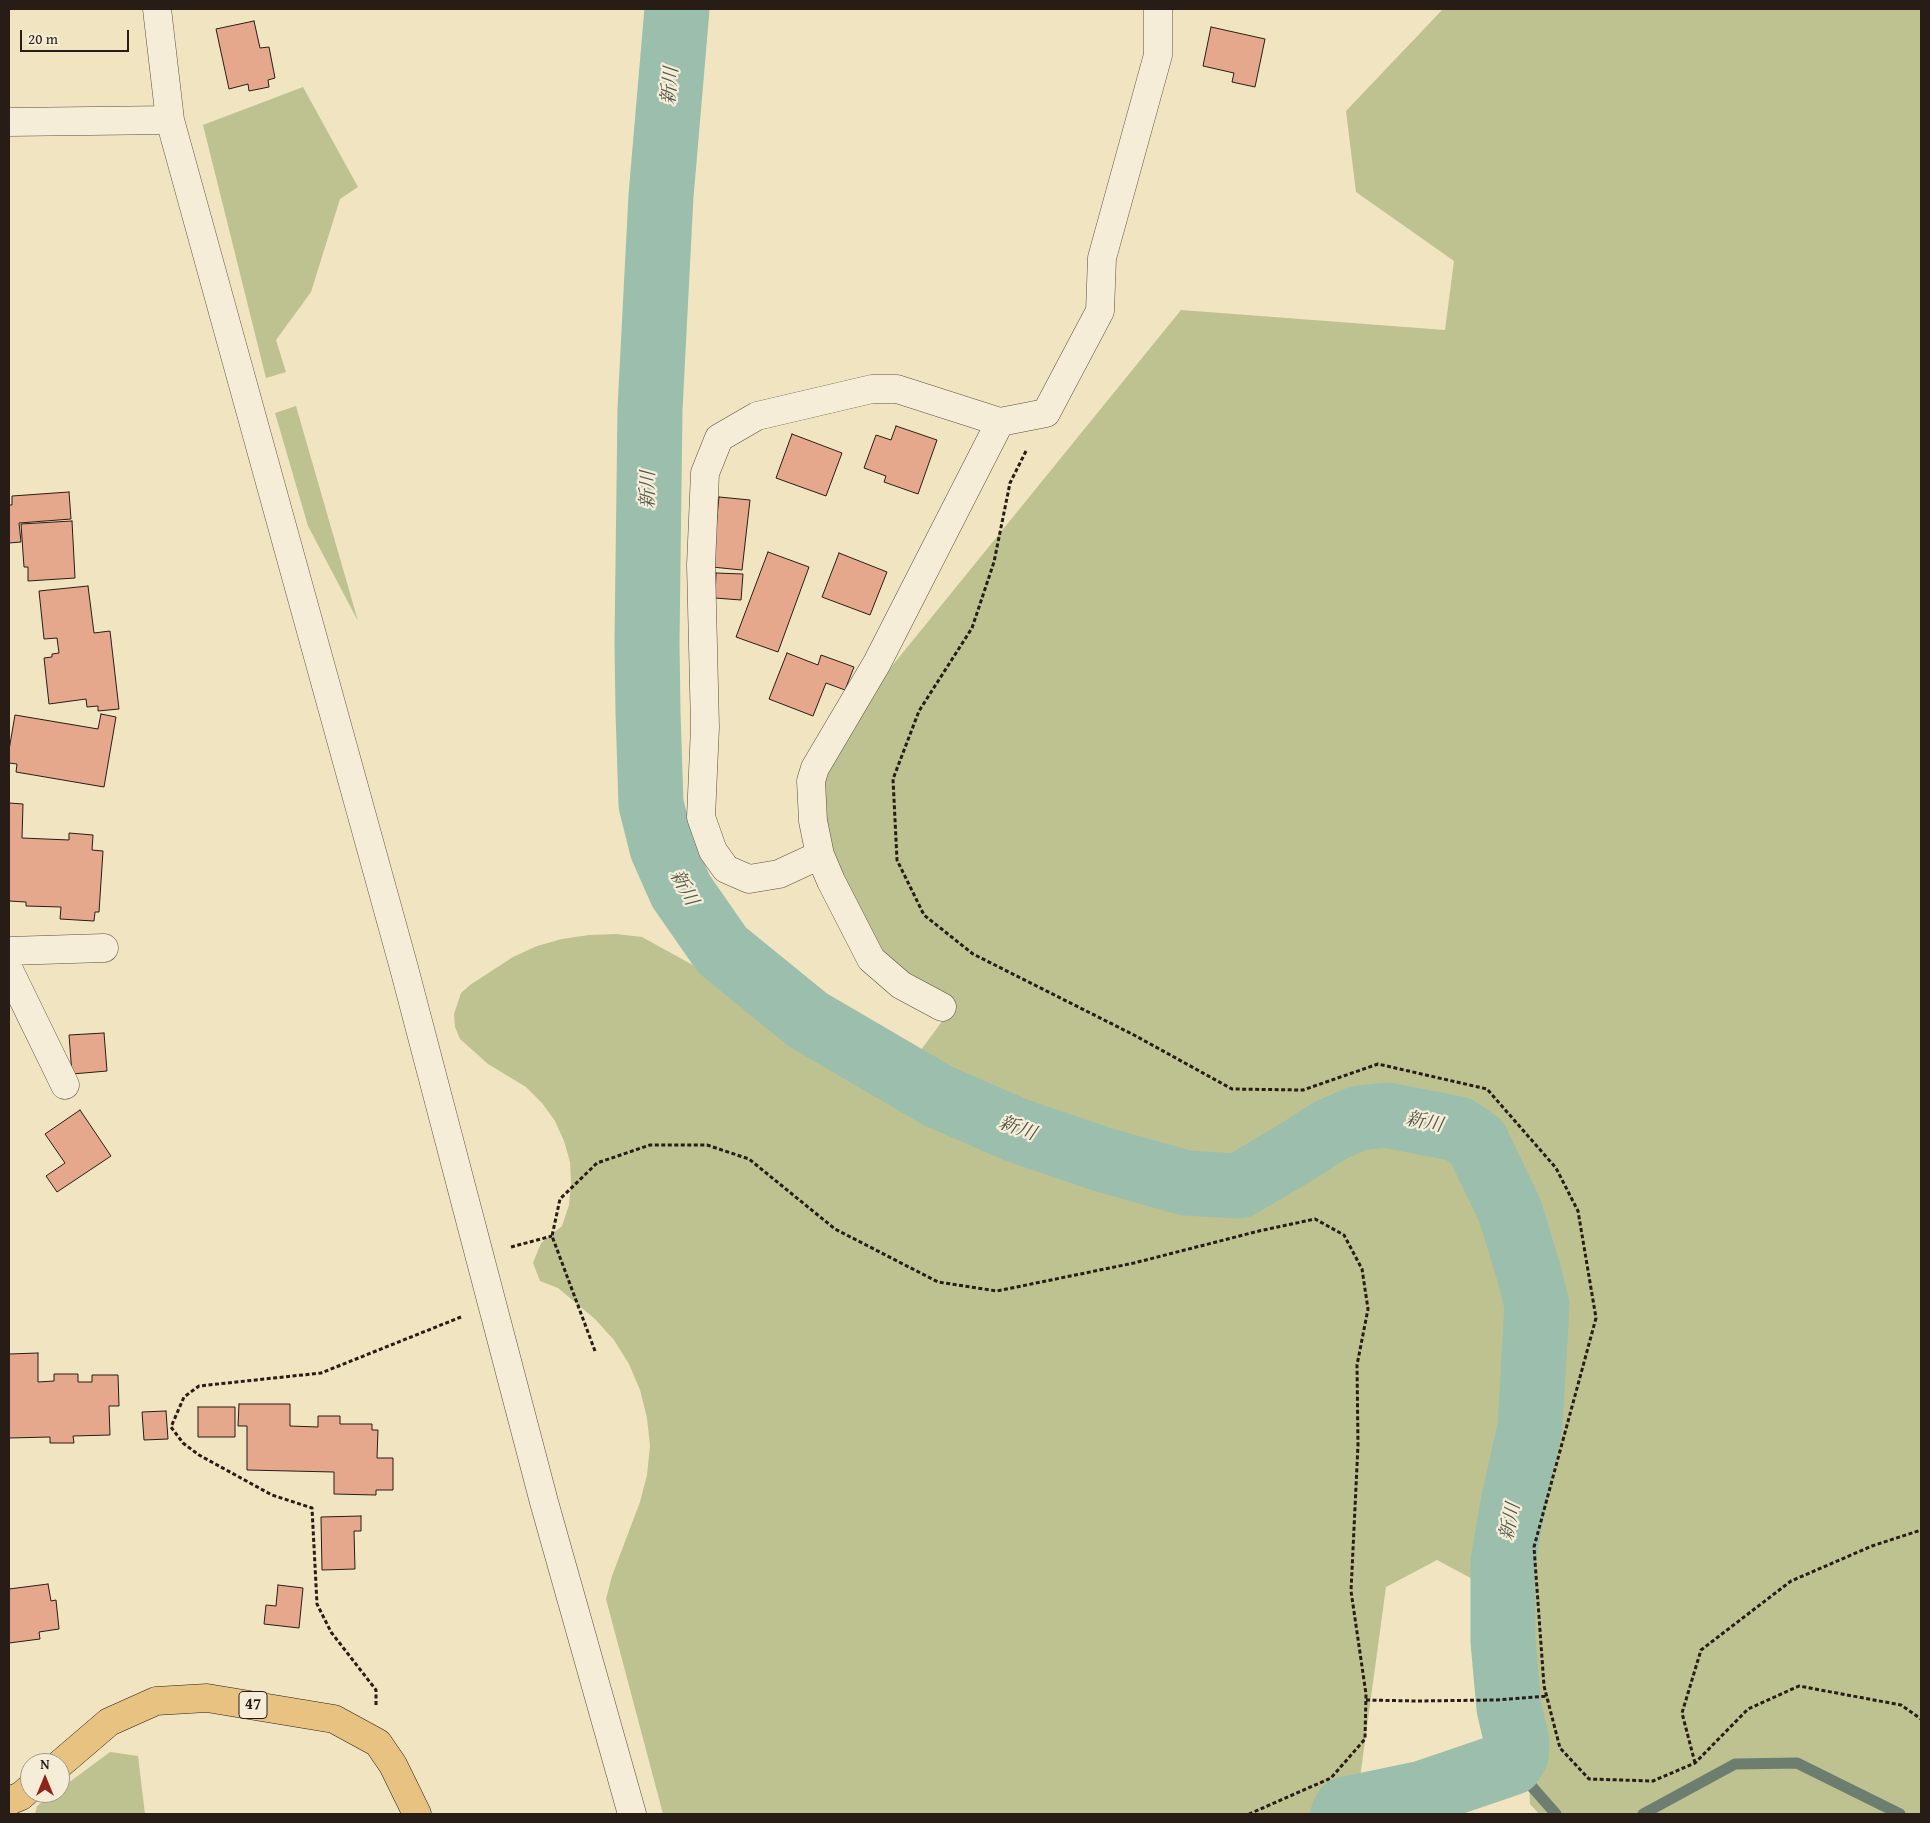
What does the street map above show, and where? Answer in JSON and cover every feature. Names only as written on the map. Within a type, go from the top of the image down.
[{"type":"main road","name":"47","points":[[70,1755],[109,1722],[156,1701],[208,1698],[334,1719],[378,1743],[393,1765],[417,1814]]},
{"type":"street","points":[[157,9],[170,120],[404,968],[544,1502],[632,1814]]},
{"type":"street","points":[[820,855],[780,874],[749,879],[726,870],[712,851],[701,817],[705,727],[701,565],[705,473],[720,438],[757,416],[872,389],[897,389],[1000,422],[1046,413],[1100,311],[1102,258],[1158,55],[1158,9]]},
{"type":"street","points":[[9,122],[170,120]]},
{"type":"street","points":[[942,1007],[901,985],[871,959],[831,882],[820,855],[813,821],[811,781],[815,768],[877,663],[1000,422]]},
{"type":"street","points":[[9,951],[104,948]]},
{"type":"street","points":[[9,970],[65,1085]]},
{"type":"path","points":[[1046,413],[1010,483],[994,562],[972,628],[919,711],[893,779],[897,860],[924,915],[973,954],[1134,1035],[1232,1089],[1303,1090],[1378,1064],[1488,1089],[1556,1168],[1578,1212],[1596,1318],[1534,1547],[1544,1686],[1560,1748],[1589,1780],[1653,1781],[1695,1763],[1748,1708],[1799,1686],[1901,1705],[1921,1719]]},
{"type":"path","points":[[595,1352],[552,1236],[560,1199],[597,1163],[650,1145],[707,1145],[749,1159],[835,1229],[938,1282],[997,1291],[1134,1262],[1315,1219],[1344,1235],[1362,1269],[1368,1309],[1358,1365],[1358,1445],[1350,1591],[1366,1700],[1365,1739],[1331,1778],[1249,1814]]},
{"type":"path","points":[[479,1255],[552,1236]]},
{"type":"path","points":[[378,1743],[376,1690],[331,1632],[317,1604],[312,1508],[272,1495],[199,1456],[183,1443],[171,1427],[184,1397],[199,1386],[321,1373],[492,1305]]},
{"type":"path","points":[[1695,1763],[1682,1713],[1701,1650],[1791,1581],[1872,1546],[1921,1530]]},
{"type":"path","points":[[1366,1700],[1496,1700],[1548,1696]]},
{"type":"green space","points":[[1443,9],[1921,9],[1921,1814],[1539,1814],[1530,1804],[1521,1605],[1437,1560],[1386,1587],[1360,1778],[1319,1814],[663,1814],[606,1599],[612,1576],[640,1502],[647,1475],[650,1446],[647,1418],[640,1390],[629,1364],[614,1340],[595,1319],[558,1288],[540,1281],[533,1263],[541,1243],[562,1226],[569,1205],[571,1184],[570,1162],[564,1141],[555,1121],[542,1103],[526,1087],[488,1064],[460,1039],[455,1027],[454,1014],[461,993],[513,957],[537,946],[562,939],[589,935],[616,934],[642,937],[778,1012],[918,1054],[954,1005],[889,963],[833,863],[823,821],[825,770],[892,666],[1181,310],[1445,330],[1454,261],[1356,192],[1346,111]]},
{"type":"green space","points":[[303,87],[358,187],[340,199],[311,292],[276,340],[286,372],[266,378],[203,125]]},
{"type":"green space","points":[[296,406],[358,621],[308,526],[275,413]]},
{"type":"green space","points":[[110,1752],[138,1756],[145,1814],[35,1814],[37,1806],[41,1803],[70,1803],[70,1782]]},
{"type":"building","points":[[254,21],[260,48],[269,47],[275,78],[268,80],[269,87],[249,91],[248,84],[229,89],[216,29]]},
{"type":"building","points":[[1211,27],[1265,39],[1255,87],[1232,82],[1234,73],[1203,66]]},
{"type":"building","points":[[896,426],[937,440],[918,494],[884,482],[886,476],[864,468],[876,435],[891,440]]},
{"type":"building","points":[[792,434],[842,453],[826,496],[776,478]]},
{"type":"building","points":[[69,492],[71,519],[19,523],[21,542],[9,543],[9,505],[12,505],[12,496]]},
{"type":"building","points":[[719,497],[750,500],[742,570],[712,567]]},
{"type":"building","points":[[72,521],[75,578],[28,581],[28,567],[24,567],[21,524]]},
{"type":"building","points":[[768,552],[809,567],[778,652],[736,637]]},
{"type":"building","points":[[839,553],[887,572],[870,615],[822,597]]},
{"type":"building","points":[[716,573],[743,574],[741,600],[715,598]]},
{"type":"building","points":[[88,586],[94,633],[110,631],[119,709],[98,711],[98,706],[87,707],[86,699],[49,704],[44,658],[52,657],[52,654],[59,653],[57,638],[44,639],[39,591]]},
{"type":"building","points":[[787,653],[818,665],[821,655],[854,667],[845,690],[826,683],[813,716],[769,699]]},
{"type":"building","points":[[101,714],[116,717],[104,787],[16,772],[17,764],[9,763],[9,750],[15,715],[98,729]]},
{"type":"building","points":[[9,803],[23,804],[22,838],[69,840],[69,833],[93,835],[92,850],[103,851],[99,912],[95,912],[94,921],[60,919],[61,907],[26,906],[26,902],[9,901]]},
{"type":"building","points":[[104,1033],[107,1071],[72,1074],[69,1035]]},
{"type":"building","points":[[80,1110],[111,1156],[57,1192],[46,1176],[65,1163],[45,1134]]},
{"type":"building","points":[[38,1353],[38,1382],[54,1381],[54,1374],[78,1374],[78,1382],[92,1382],[92,1375],[118,1375],[119,1406],[109,1406],[110,1435],[73,1436],[74,1443],[50,1443],[50,1437],[9,1438],[9,1354]]},
{"type":"building","points":[[239,1404],[290,1404],[290,1426],[318,1427],[318,1416],[340,1416],[340,1424],[372,1424],[372,1430],[378,1430],[377,1458],[393,1458],[393,1490],[376,1490],[376,1495],[334,1494],[334,1472],[247,1470],[247,1426],[238,1426]]},
{"type":"building","points":[[198,1407],[235,1407],[235,1437],[198,1437]]},
{"type":"building","points":[[166,1411],[168,1439],[144,1440],[142,1412]]},
{"type":"building","points":[[361,1516],[361,1531],[354,1531],[355,1569],[322,1570],[321,1517]]},
{"type":"building","points":[[48,1584],[51,1601],[56,1600],[59,1629],[39,1632],[40,1639],[9,1643],[9,1589]]},
{"type":"building","points":[[278,1585],[303,1588],[299,1628],[264,1624],[266,1605],[276,1606]]},
{"type":"waterway","name":"新川","points":[[677,9],[661,196],[650,409],[647,643],[651,804],[662,848],[681,891],[722,950],[808,1020],[938,1096],[1016,1130],[1101,1159],[1186,1183],[1239,1186],[1331,1130],[1359,1118],[1386,1115],[1458,1129],[1477,1142],[1510,1211],[1537,1305],[1530,1427],[1513,1503],[1503,1562],[1503,1641],[1509,1708],[1517,1742],[1516,1755],[1511,1763],[1423,1793],[1346,1809],[1343,1814]]},
{"type":"waterway","points":[[1511,1763],[1556,1814]]},
{"type":"waterway","points":[[1643,1814],[1735,1764],[1797,1763],[1900,1814]]}]
